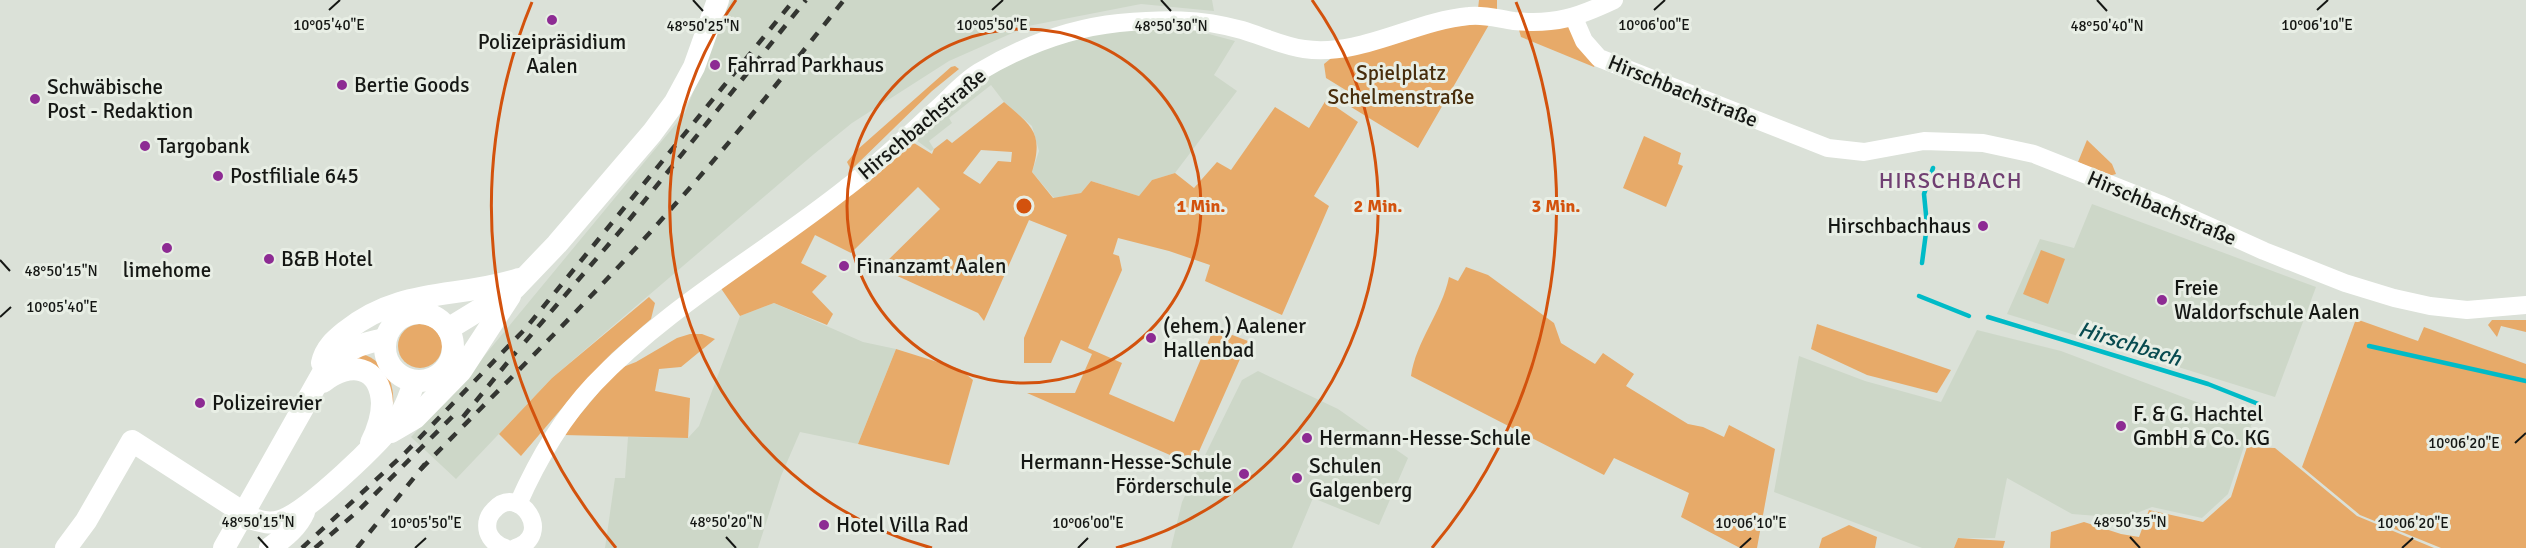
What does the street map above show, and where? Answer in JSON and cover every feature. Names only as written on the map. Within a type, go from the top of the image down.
[{"type":"main road","points":[[384,434],[415,418],[461,371],[519,283],[557,244],[664,117],[694,67],[718,0]]},
{"type":"main road","points":[[448,328],[519,283]]},
{"type":"main road","points":[[313,391],[323,357],[331,343],[373,313],[396,302],[519,283]]},
{"type":"main road","points":[[426,313],[435,316],[448,328],[454,347],[448,365],[434,378],[415,381],[400,376],[389,364],[384,348],[385,339],[393,324],[409,314],[426,313]]},
{"type":"main road","points":[[224,548],[325,369],[336,357],[354,347],[385,339]]},
{"type":"main road","points":[[313,391],[344,369],[357,368],[369,374],[377,383],[382,401],[376,432],[368,450]]},
{"type":"main road","points":[[66,548],[86,521],[132,441],[253,519],[267,524],[281,521],[308,505],[384,434],[402,412],[415,381]]},
{"type":"main road","points":[[270,548],[301,520],[308,505]]},
{"type":"street","points":[[1574,18],[1614,0]]},
{"type":"street","name":"Hirschbachstraße","points":[[518,504],[552,439],[592,386],[616,362],[663,321],[850,186],[976,74],[1022,50],[1074,31],[1143,21],[1188,19],[1203,21],[1239,29],[1302,49],[1328,50],[1356,46],[1430,23],[1470,16],[1532,22],[1574,18],[1584,41],[1599,58],[1828,148],[1864,152],[1924,141],[1983,143],[2034,154],[2160,204],[2264,251],[2345,283],[2384,295],[2430,306],[2467,310],[2526,305]]},
{"type":"street","points":[[504,504],[518,504],[529,513],[533,528],[527,542],[504,547],[489,533],[488,519],[497,507],[504,504]]},
{"type":"shaded area","points":[[732,0],[1212,0],[1214,11],[1141,4],[1028,26],[949,61],[852,123],[814,154],[552,378],[456,479],[411,437],[471,372],[685,113],[724,13]]},
{"type":"shaded area","points":[[1144,25],[1194,30],[1235,41],[1214,75],[1237,91],[1175,173],[1152,180],[1139,196],[1091,181],[1081,193],[1054,198],[1032,172],[1039,151],[1032,126],[1004,102],[991,85],[949,118],[952,123],[929,141],[934,149],[931,151],[912,137],[977,78],[1023,53],[1090,32]]},
{"type":"shaded area","name":"Freie Waldorfschule Aalen","points":[[2092,204],[2316,287],[2275,397],[2007,314],[2040,239],[2074,248]]},
{"type":"shaded area","points":[[774,303],[863,342],[896,349],[858,444],[800,432],[781,476],[758,548],[605,548],[615,478],[625,478],[628,437],[688,438],[699,426],[740,316]]},
{"type":"shaded area","points":[[1977,330],[2061,351],[2252,423],[2228,494],[2202,518],[2152,507],[2124,518],[2072,514],[2007,478],[1995,538],[1958,538],[1954,548],[1922,548],[1774,492],[1799,356],[1865,381],[1941,402]]},
{"type":"shaded area","name":"Schulen Galgenberg","points":[[1258,371],[1338,409],[1408,458],[1379,525],[1313,498],[1292,548],[1171,548],[1182,502],[1242,380]]},
{"type":"green space","points":[[1479,0],[1497,0],[1497,11],[1478,9]]},
{"type":"green space","name":"Spielplatz Schelmenstraße","points":[[1490,23],[1418,148],[1351,107],[1357,97],[1326,78],[1324,64],[1335,55],[1432,28]]},
{"type":"green space","points":[[1517,23],[1572,23],[1598,58],[1594,67],[1521,37]]},
{"type":"green space","points":[[955,66],[959,69],[932,91],[851,170],[847,162],[857,150],[951,67]]},
{"type":"green space","points":[[1326,100],[1358,122],[1314,196],[1329,206],[1282,315],[1205,281],[1210,265],[1169,251],[1118,238],[1113,254],[1119,256],[1122,270],[1088,348],[1122,363],[1109,394],[1174,422],[1214,328],[1248,341],[1193,465],[1027,393],[1075,393],[1092,354],[1061,340],[1051,363],[1024,363],[1024,338],[1067,235],[1029,220],[984,321],[978,313],[880,268],[940,209],[918,187],[851,253],[815,235],[801,263],[827,276],[812,292],[833,314],[827,325],[774,303],[740,316],[720,287],[909,140],[932,154],[934,149],[947,139],[952,143],[1004,102],[1033,131],[1037,148],[1032,172],[1053,198],[1081,193],[1091,181],[1139,196],[1152,180],[1175,173],[1194,188],[1217,162],[1231,170],[1275,107],[1309,128]],"holes":[[[981,150],[1012,152],[1011,162],[998,161],[980,184],[963,173]]]},
{"type":"green space","points":[[1644,136],[1681,153],[1678,164],[1683,166],[1666,207],[1623,188]]},
{"type":"green space","points":[[2087,140],[2112,164],[2116,174],[2109,176],[2078,162]]},
{"type":"green space","points":[[2041,250],[2065,259],[2048,304],[2023,294]]},
{"type":"green space","points":[[1466,267],[1488,275],[1554,323],[1561,343],[1595,364],[1603,353],[1634,374],[1626,386],[1688,424],[1703,427],[1724,437],[1729,425],[1775,449],[1757,548],[1740,548],[1681,517],[1689,493],[1614,458],[1604,475],[1411,376],[1418,351],[1441,302],[1449,277],[1458,281]]},
{"type":"green space","points":[[649,297],[655,303],[651,319],[612,353],[586,380],[521,456],[499,434],[552,378]]},
{"type":"green space","points":[[2356,319],[2418,341],[2424,327],[2526,364],[2526,548],[2441,548],[2360,515],[2302,467]]},
{"type":"green space","points":[[2492,320],[2526,320],[2526,332],[2501,326],[2497,337],[2488,325]]},
{"type":"green space","points":[[420,324],[435,331],[442,346],[435,361],[420,368],[405,361],[398,346],[405,331]]},
{"type":"green space","points":[[1817,324],[1951,370],[1937,393],[1867,375],[1811,349]]},
{"type":"green space","points":[[690,334],[702,334],[715,339],[681,367],[659,369],[655,391],[690,398],[688,438],[563,435],[618,369],[636,362],[677,338]]},
{"type":"green space","points":[[896,349],[960,369],[973,380],[949,465],[858,444]]},
{"type":"green space","points":[[363,354],[377,362],[387,374],[392,389],[393,405],[348,361]]},
{"type":"green space","points":[[2247,447],[2275,448],[2357,516],[2434,548],[2050,548],[2051,532],[2084,522],[2121,534],[2139,537],[2149,510],[2203,522],[2231,497]]},
{"type":"green space","points":[[1849,525],[1877,537],[1875,548],[1819,548],[1822,538]]},
{"type":"green space","points":[[1958,538],[2005,541],[2003,548],[1954,548]]},
{"type":"waterway","name":"Hirschbach","points":[[1922,263],[1927,225],[1924,194],[1933,168]]},
{"type":"waterway","name":"Hirschbach","points":[[1919,296],[1969,316]]},
{"type":"waterway","name":"Hirschbach","points":[[1988,317],[2208,384],[2261,405]]},
{"type":"waterway","name":"Hirschbach","points":[[2369,346],[2526,381]]},
{"type":"railway","points":[[302,548],[405,453],[526,328],[794,0]]},
{"type":"railway","points":[[525,342],[621,230],[806,0]]},
{"type":"railway","points":[[421,469],[579,309],[693,185],[844,0]]},
{"type":"railway","points":[[463,417],[516,352]]},
{"type":"railway","points":[[315,548],[358,511],[458,411]]},
{"type":"railway","points":[[357,548],[425,464]]},
{"type":"place","name":"Polizeipräsidium Aalen","points":[[552,20]]},
{"type":"place","name":"Fahrrad Parkhaus","points":[[715,65]]},
{"type":"place","name":"Bertie Goods","points":[[342,85]]},
{"type":"place","name":"Schwäbische Post - Redaktion","points":[[35,99]]},
{"type":"place","name":"Targobank","points":[[145,146]]},
{"type":"place","name":"Postfiliale 645","points":[[218,176]]},
{"type":"place","name":"Hirschbachhaus","points":[[1983,226]]},
{"type":"place","name":"limehome","points":[[167,248]]},
{"type":"place","name":"B&B Hotel","points":[[269,259]]},
{"type":"place","name":"Finanzamt Aalen","points":[[844,266]]},
{"type":"place","name":"Freie Waldorfschule Aalen","points":[[2162,300]]},
{"type":"place","name":"(ehem.) Aalener Hallenbad","points":[[1151,338]]},
{"type":"place","name":"Polizeirevier","points":[[200,403]]},
{"type":"place","name":"F. & G. Hachtel GmbH & Co. KG","points":[[2121,426]]},
{"type":"place","name":"Hermann-Hesse-Schule","points":[[1307,438]]},
{"type":"place","name":"Hermann-Hesse-Schule Förderschule","points":[[1244,474]]},
{"type":"place","name":"Schulen Galgenberg","points":[[1297,478]]},
{"type":"place","name":"Hotel Villa Rad","points":[[824,525]]},
{"type":"district","name":"HIRSCHBACH","points":[[1951,180]]}]
